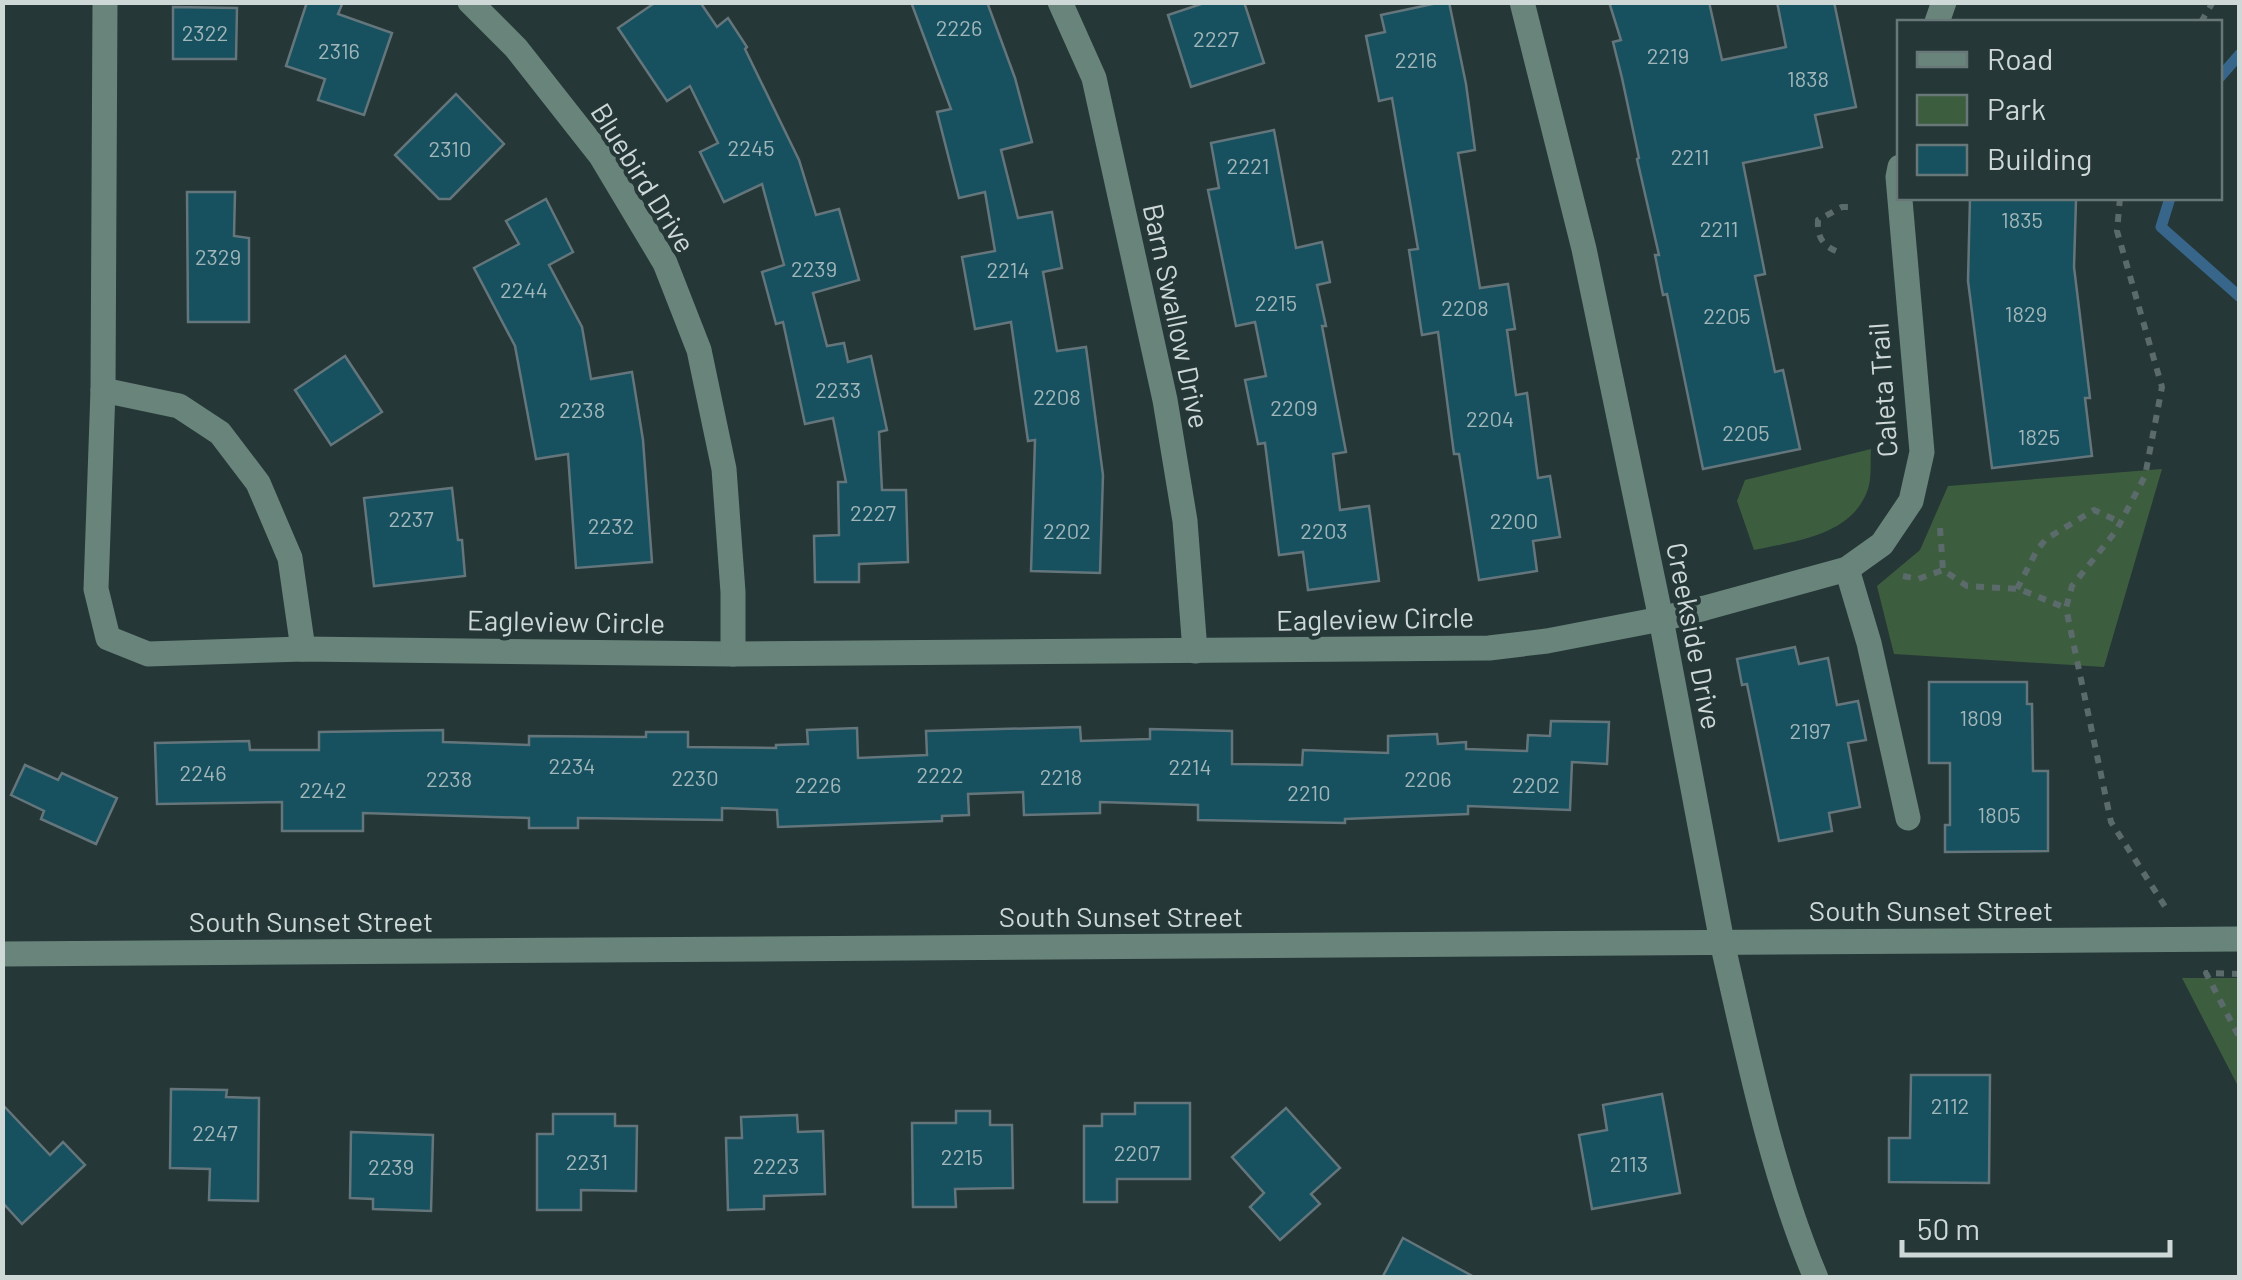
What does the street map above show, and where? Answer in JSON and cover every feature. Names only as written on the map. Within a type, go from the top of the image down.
[{"type":"street","name":"Eagleview Circle","points":[[105,2],[96,589],[108,638],[148,654],[303,650],[733,654],[1489,648],[1661,619]]},
{"type":"street","name":"Bluebird Drive","points":[[470,2],[516,48],[601,156],[665,263],[699,350],[724,469],[733,592],[733,654]]},
{"type":"street","name":"Barn Swallow Drive","points":[[1060,2],[1094,78],[1165,400],[1185,521],[1195,651]]},
{"type":"street","name":"Creekside Drive","points":[[1522,2],[1582,238],[1661,619],[1722,942],[1797,1234],[1816,1278]]},
{"type":"street","name":"Caleta Trail","points":[[1661,619],[1847,569],[1882,544],[1911,501],[1922,452],[1900,200]]},
{"type":"street","points":[[102,390],[179,406],[220,433],[258,483],[290,558],[303,650]]},
{"type":"street","points":[[1847,569],[1869,643],[1908,818]]},
{"type":"street","name":"South Sunset Street","points":[[2,954],[2240,939]]},
{"type":"path","points":[[2120,200],[2117,231],[2162,388],[2144,476],[2120,522],[2072,586],[2066,608],[2111,822],[2166,908]]},
{"type":"path","points":[[1836,251],[1825,246],[1817,231],[1818,220],[1842,208],[1851,208]]},
{"type":"path","points":[[2017,589],[2046,539],[2094,510],[2120,522]]},
{"type":"path","points":[[1940,528],[1944,570],[1966,586],[2017,589],[2066,608]]},
{"type":"path","points":[[1903,576],[1918,579],[1944,570]]},
{"type":"path","points":[[2240,974],[2206,974],[2240,1039]]},
{"type":"green space","points":[[1871,449],[1868,489],[1849,517],[1820,534],[1754,550],[1737,501],[1745,480]]},
{"type":"green space","points":[[2162,469],[2104,667],[1894,654],[1877,586],[1920,550],[1948,486]]},
{"type":"green space","points":[[2182,978],[2239,978],[2239,1088]]},
{"type":"building","points":[[307,2],[343,2],[338,14],[392,33],[364,115],[318,100],[325,79],[286,66]]},
{"type":"building","points":[[656,2],[700,2],[717,27],[728,18],[747,47],[799,160],[816,215],[839,209],[859,280],[813,293],[827,346],[844,343],[848,362],[871,356],[887,430],[879,432],[882,490],[906,490],[908,562],[859,564],[859,582],[815,582],[814,536],[839,535],[838,482],[846,482],[833,418],[805,424],[783,322],[776,324],[762,272],[784,265],[762,184],[724,202],[700,152],[718,143],[690,86],[667,101],[618,28]]},
{"type":"building","points":[[911,2],[987,2],[1015,78],[1032,142],[1001,150],[1018,218],[1052,212],[1062,268],[1043,272],[1057,351],[1086,347],[1103,475],[1100,573],[1031,571],[1035,440],[1028,441],[1011,322],[975,329],[962,257],[995,251],[985,192],[959,198],[937,112],[951,109]]},
{"type":"building","points":[[1207,2],[1244,2],[1264,63],[1191,87],[1168,15]]},
{"type":"building","points":[[1449,2],[1475,150],[1458,153],[1480,288],[1508,284],[1515,329],[1507,330],[1516,395],[1527,393],[1538,478],[1550,476],[1560,537],[1533,541],[1537,571],[1479,580],[1459,454],[1454,454],[1438,332],[1422,335],[1409,250],[1418,249],[1392,98],[1379,101],[1366,36],[1385,32],[1381,15]]},
{"type":"building","points":[[1609,2],[1709,2],[1722,60],[1786,47],[1777,2],[1834,2],[1856,107],[1815,115],[1822,147],[1743,163],[1765,274],[1755,276],[1775,372],[1783,370],[1800,449],[1703,469],[1667,294],[1663,295],[1655,255],[1659,255],[1613,42],[1621,40]]},
{"type":"building","points":[[173,7],[237,8],[236,59],[173,59]]},
{"type":"building","points":[[456,94],[504,144],[450,199],[439,199],[395,155]]},
{"type":"building","points":[[1274,130],[1296,248],[1322,242],[1330,282],[1317,285],[1346,452],[1333,454],[1340,510],[1369,506],[1379,581],[1308,590],[1303,552],[1279,555],[1265,443],[1258,444],[1245,380],[1266,376],[1255,322],[1236,326],[1208,190],[1219,188],[1211,143]]},
{"type":"building","points":[[187,192],[235,192],[234,236],[249,238],[249,322],[188,322]]},
{"type":"building","points":[[546,199],[573,252],[549,265],[582,327],[591,379],[632,372],[643,440],[652,562],[576,568],[568,454],[536,459],[515,346],[474,268],[519,244],[506,221]]},
{"type":"building","points":[[1970,200],[2076,200],[2074,267],[2090,398],[2085,398],[2092,456],[1992,468],[1968,281]]},
{"type":"building","points":[[345,356],[382,412],[331,445],[295,390]]},
{"type":"building","points":[[452,488],[465,576],[374,586],[364,498]]},
{"type":"building","points":[[1795,647],[1799,664],[1828,658],[1837,705],[1858,701],[1866,740],[1848,743],[1860,807],[1829,813],[1832,831],[1779,841],[1747,684],[1742,685],[1737,659]]},
{"type":"building","points":[[1929,682],[2027,682],[2027,704],[2032,704],[2033,771],[2048,771],[2048,851],[1945,852],[1945,825],[1950,825],[1950,763],[1929,763]]},
{"type":"building","points":[[1551,721],[1609,722],[1607,764],[1572,762],[1570,810],[1468,806],[1468,814],[1345,819],[1345,823],[1198,820],[1198,805],[1100,802],[1100,813],[1024,815],[1023,792],[968,794],[969,815],[942,816],[942,821],[778,827],[777,810],[722,808],[722,820],[578,818],[578,828],[529,828],[529,818],[363,813],[363,831],[282,831],[282,802],[157,804],[155,743],[249,741],[250,750],[319,750],[319,732],[443,730],[443,742],[529,745],[529,736],[646,737],[646,732],[688,732],[688,747],[776,748],[808,744],[807,730],[857,728],[858,758],[927,755],[926,731],[1080,727],[1081,741],[1150,739],[1150,729],[1232,731],[1232,764],[1302,765],[1303,750],[1388,753],[1388,736],[1437,734],[1438,744],[1466,742],[1466,749],[1527,751],[1528,735],[1550,736]]},
{"type":"building","points":[[25,765],[58,780],[62,773],[117,798],[96,844],[41,819],[44,811],[11,795]]},
{"type":"building","points":[[1911,1075],[1990,1075],[1989,1183],[1889,1182],[1889,1138],[1910,1138]]},
{"type":"building","points":[[171,1089],[227,1090],[226,1097],[259,1098],[258,1201],[209,1200],[210,1169],[170,1168]]},
{"type":"building","points":[[1662,1094],[1680,1193],[1592,1209],[1579,1135],[1607,1130],[1603,1105]]},
{"type":"building","points":[[1135,1103],[1190,1103],[1190,1179],[1117,1179],[1117,1202],[1084,1202],[1084,1126],[1102,1126],[1102,1114],[1135,1114]]},
{"type":"building","points":[[2,1104],[50,1155],[63,1142],[85,1165],[22,1224],[2,1202]]},
{"type":"building","points":[[1286,1108],[1340,1168],[1311,1194],[1320,1204],[1280,1240],[1250,1207],[1264,1193],[1232,1157]]},
{"type":"building","points":[[956,1111],[990,1111],[990,1125],[1012,1125],[1013,1188],[955,1189],[956,1207],[913,1207],[912,1123],[956,1123]]},
{"type":"building","points":[[553,1114],[615,1114],[615,1126],[637,1126],[636,1191],[581,1190],[581,1210],[537,1210],[537,1134],[553,1134]]},
{"type":"building","points":[[797,1115],[798,1132],[823,1131],[825,1194],[764,1196],[764,1209],[728,1210],[726,1138],[742,1138],[741,1117]]},
{"type":"building","points":[[351,1132],[433,1135],[431,1211],[373,1209],[373,1199],[350,1198]]},
{"type":"building","points":[[1403,1238],[1476,1278],[1382,1278]]},
{"type":"waterway","points":[[2222,75],[2240,54]]},
{"type":"waterway","points":[[2169,200],[2161,227],[2240,297]]}]
